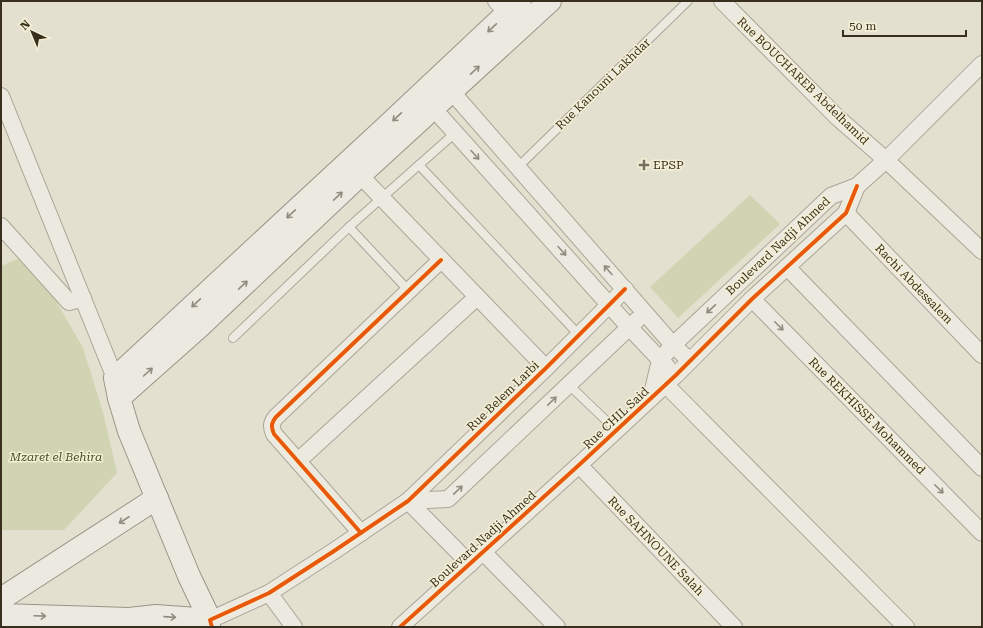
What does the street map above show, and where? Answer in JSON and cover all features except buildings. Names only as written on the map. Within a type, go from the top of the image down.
[{"type":"main road","points":[[211,624],[189,576],[129,432],[115,378],[354,169],[446,84],[550,1]]},
{"type":"main road","points":[[446,84],[508,5]]},
{"type":"main road","points":[[119,398],[199,326],[354,169]]},
{"type":"main road","points":[[1,599],[157,498]]},
{"type":"main road","points":[[1,615],[129,619],[156,616],[211,624]]},
{"type":"street","name":"Rue BOUCHAREB Abdelhamid","points":[[722,1],[838,118],[886,160],[982,251]]},
{"type":"street","name":"Boulevard Nadji Ahmed","points":[[651,398],[665,374],[673,345],[831,196],[857,186],[886,160],[982,64]]},
{"type":"street","points":[[446,84],[673,345],[690,361]]},
{"type":"street","points":[[1,96],[115,378]]},
{"type":"street","name":"Rue CHIL Said","points":[[426,102],[610,305],[665,374],[903,626]]},
{"type":"street","points":[[354,169],[546,368]]},
{"type":"street","points":[[665,374],[690,361],[752,299],[846,213],[857,186]]},
{"type":"street","name":"Rachi Abdessalem","points":[[846,213],[982,355]]},
{"type":"street","points":[[1,226],[69,302],[83,298]]},
{"type":"street","points":[[361,533],[274,434],[271,428],[272,422],[441,260]]},
{"type":"street","points":[[786,267],[982,468]]},
{"type":"street","name":"Rue Belem Larbi","points":[[211,624],[270,593],[408,501],[625,290]]},
{"type":"street","points":[[298,461],[477,297]]},
{"type":"street","name":"Rue REKHISSE Mohammed","points":[[752,299],[982,533]]},
{"type":"street","points":[[408,501],[448,500],[645,313]]},
{"type":"street","name":"Rue CHIL Said","points":[[579,465],[651,398]]},
{"type":"street","name":"Boulevard Nadji Ahmed","points":[[406,625],[470,564],[579,465]]},
{"type":"street","name":"Rue SAHNOUNE Salah","points":[[579,465],[734,627]]},
{"type":"street","points":[[408,501],[470,564]]},
{"type":"street","points":[[483,552],[557,627]]},
{"type":"street","points":[[270,593],[294,627]]},
{"type":"lane","name":"Rue Kanouni Lakhdar","points":[[518,167],[688,1]]},
{"type":"lane","points":[[234,338],[349,228],[455,133]]},
{"type":"lane","points":[[419,165],[579,335]]},
{"type":"lane","points":[[349,228],[409,291]]},
{"type":"lane","points":[[569,385],[616,430]]},
{"type":"green space","points":[[750,195],[780,224],[678,318],[650,287]]},
{"type":"green space","name":"Mzaret el Behira","points":[[29,254],[83,348],[103,412],[117,473],[64,530],[1,530],[1,266]]},
{"type":"cycle path","points":[[400,627],[676,375],[752,299],[846,213],[857,186]]},
{"type":"cycle path","points":[[361,533],[274,434],[272,423],[276,417],[441,260]]},
{"type":"cycle path","points":[[212,627],[210,620],[269,593],[408,501],[546,368],[625,289]]},
{"type":"place","name":"EPSP","points":[[644,165]]}]
